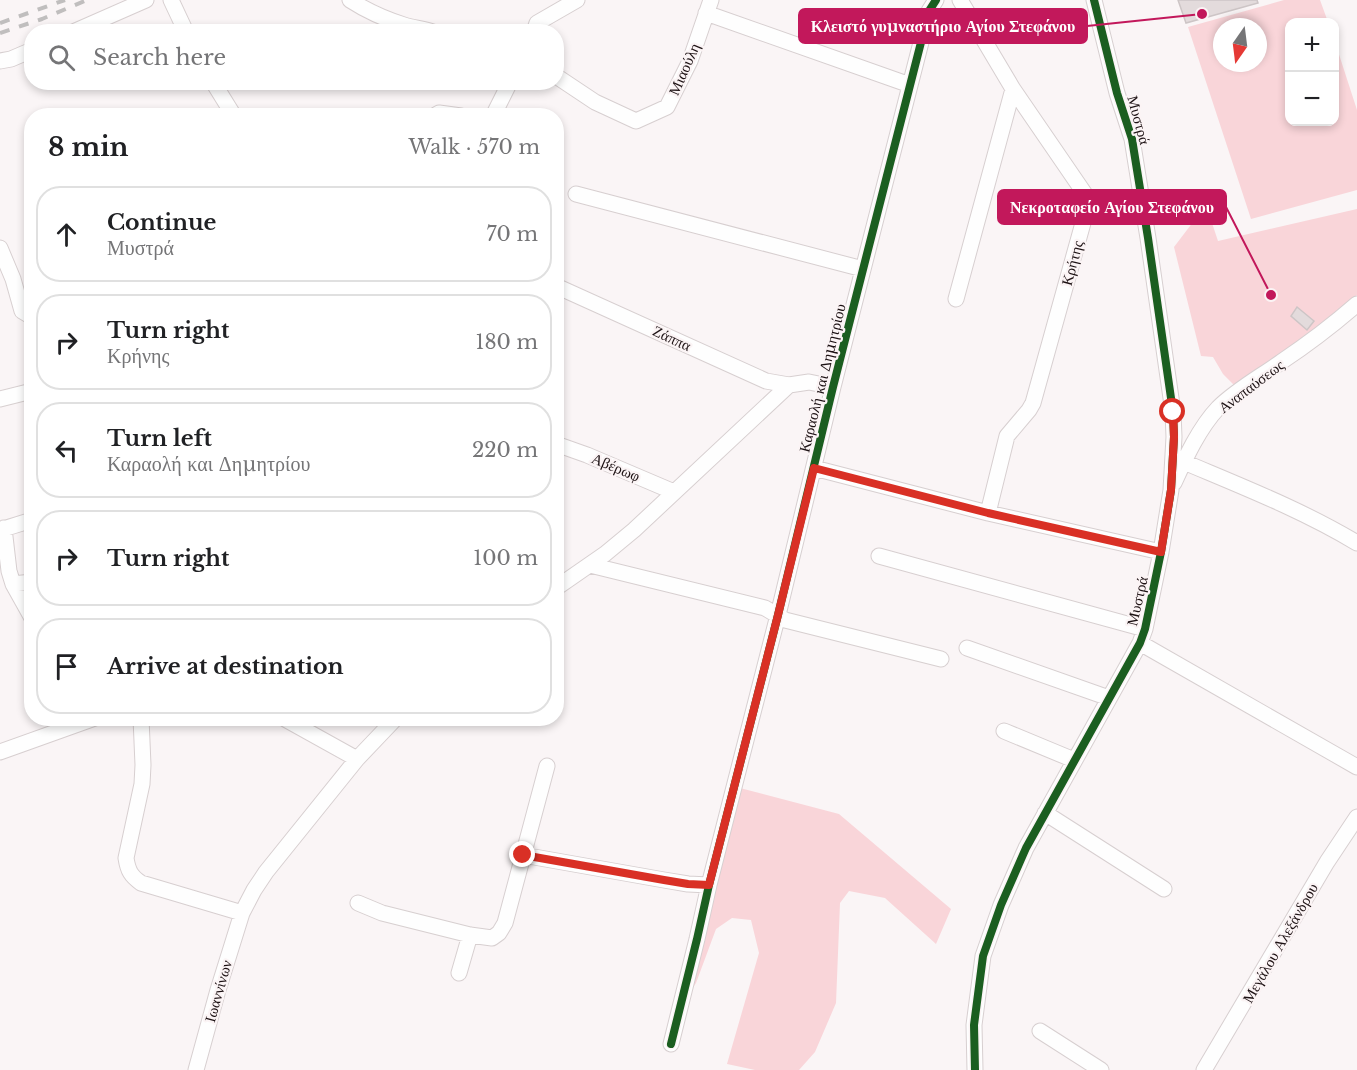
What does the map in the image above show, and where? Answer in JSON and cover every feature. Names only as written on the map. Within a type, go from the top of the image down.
[{"type":"street","points":[[92,24],[146,0]]},
{"type":"street","points":[[171,0],[182,24]]},
{"type":"street","points":[[537,24],[577,0]]},
{"type":"street","name":"Καραολή και Δημητρίου","points":[[671,1044],[862,269],[929,11],[936,0]]},
{"type":"street","name":"Κρήτης","points":[[960,0],[1013,89],[1087,197],[1088,205],[1034,403],[1007,436],[988,513]]},
{"type":"street","name":"Μυστρά","points":[[975,1070],[974,1025],[983,957],[991,932],[1013,876],[1045,813],[1143,636],[1161,552],[1171,490],[1173,412],[1148,238],[1132,139],[1117,93],[1094,0]]},
{"type":"street","points":[[361,2],[389,20],[401,24]]},
{"type":"street","points":[[709,7],[910,85]]},
{"type":"street","name":"Μιαούλη","points":[[564,81],[595,102],[636,121],[667,107],[690,61],[709,7]]},
{"type":"street","points":[[0,61],[24,53]]},
{"type":"street","points":[[956,299],[1013,89]]},
{"type":"street","points":[[218,90],[229,108]]},
{"type":"street","points":[[497,108],[506,90]]},
{"type":"street","points":[[576,194],[862,269]]},
{"type":"street","points":[[0,248],[6,280],[24,314]]},
{"type":"street","name":"Ζάππα","points":[[564,290],[766,381],[789,385],[809,382],[833,387]]},
{"type":"street","name":"Αναπαύσεως","points":[[1171,490],[1184,462],[1210,418],[1219,408],[1235,394],[1333,325],[1357,303]]},
{"type":"street","points":[[564,583],[634,530],[789,385]]},
{"type":"street","points":[[0,399],[24,393]]},
{"type":"street","name":"Αβέρωφ","points":[[564,447],[674,492]]},
{"type":"street","points":[[1184,462],[1278,501],[1357,543]]},
{"type":"street","points":[[814,468],[988,513],[1161,552]]},
{"type":"street","points":[[24,520],[2,529],[9,571],[24,604]]},
{"type":"street","points":[[879,556],[1143,636],[1357,767]]},
{"type":"street","points":[[590,565],[765,608],[785,620],[942,659]]},
{"type":"street","points":[[13,584],[24,583]]},
{"type":"street","points":[[967,648],[1109,698]]},
{"type":"street","points":[[0,752],[71,726]]},
{"type":"street","points":[[141,726],[142,784],[126,858],[127,869],[132,877],[141,883],[242,913]]},
{"type":"street","points":[[298,726],[357,759]]},
{"type":"street","name":"Ιωαννίνων","points":[[196,1070],[242,913],[266,872],[385,726]]},
{"type":"street","points":[[1004,731],[1074,760]]},
{"type":"street","points":[[358,903],[382,913],[470,935],[492,938],[499,933],[505,923],[547,766]]},
{"type":"street","points":[[1045,813],[1164,889]]},
{"type":"street","name":"Μεγάλου Αλεξάνδρου","points":[[1204,1070],[1327,862],[1356,822]]},
{"type":"street","points":[[523,855],[672,882],[709,885]]},
{"type":"street","points":[[459,973],[470,935]]},
{"type":"street","points":[[1040,1031],[1101,1070]]},
{"type":"shaded area","points":[[1284,0],[1320,0],[1327,18],[1285,18],[1285,126],[1339,126],[1339,54],[1357,110],[1357,190],[1251,219],[1188,27],[1213,20],[1213,72],[1267,72],[1267,18],[1220,18]]},
{"type":"shaded area","points":[[1206,205],[1218,241],[1357,209],[1357,295],[1326,321],[1236,387],[1223,374],[1213,357],[1201,356],[1174,247]]},
{"type":"shaded area","points":[[740,788],[839,814],[951,909],[936,944],[885,898],[849,891],[840,903],[836,1003],[815,1052],[799,1070],[755,1070],[727,1064],[759,953],[751,920],[732,918],[716,929],[692,989],[715,883]]},
{"type":"building","points":[[1178,0],[1257,0],[1258,3],[1186,23]]},
{"type":"building","points":[[1297,307],[1314,321],[1307,330],[1291,316]]},
{"type":"railway","points":[[0,23],[65,0]]},
{"type":"railway","points":[[27,24],[87,0]]},
{"type":"railway","points":[[0,33],[24,25]]},
{"type":"cycle path","points":[[671,1044],[833,387],[929,11],[936,0]]},
{"type":"cycle path","points":[[975,1070],[974,1025],[983,956],[1001,905],[1026,848],[1140,643],[1161,552],[1171,490],[1173,412],[1148,238],[1132,139],[1117,93],[1094,0]]},
{"type":"place","name":"Κλειστό γυμναστήριο Αγίου Στεφάνου","points":[[1202,14]]},
{"type":"place","name":"Νεκροταφείο Αγίου Στεφάνου","points":[[1271,295]]},
{"type":"route","points":[[523,855],[688,884],[709,885],[814,468],[988,513],[1161,552],[1171,490],[1173,412]]}]
